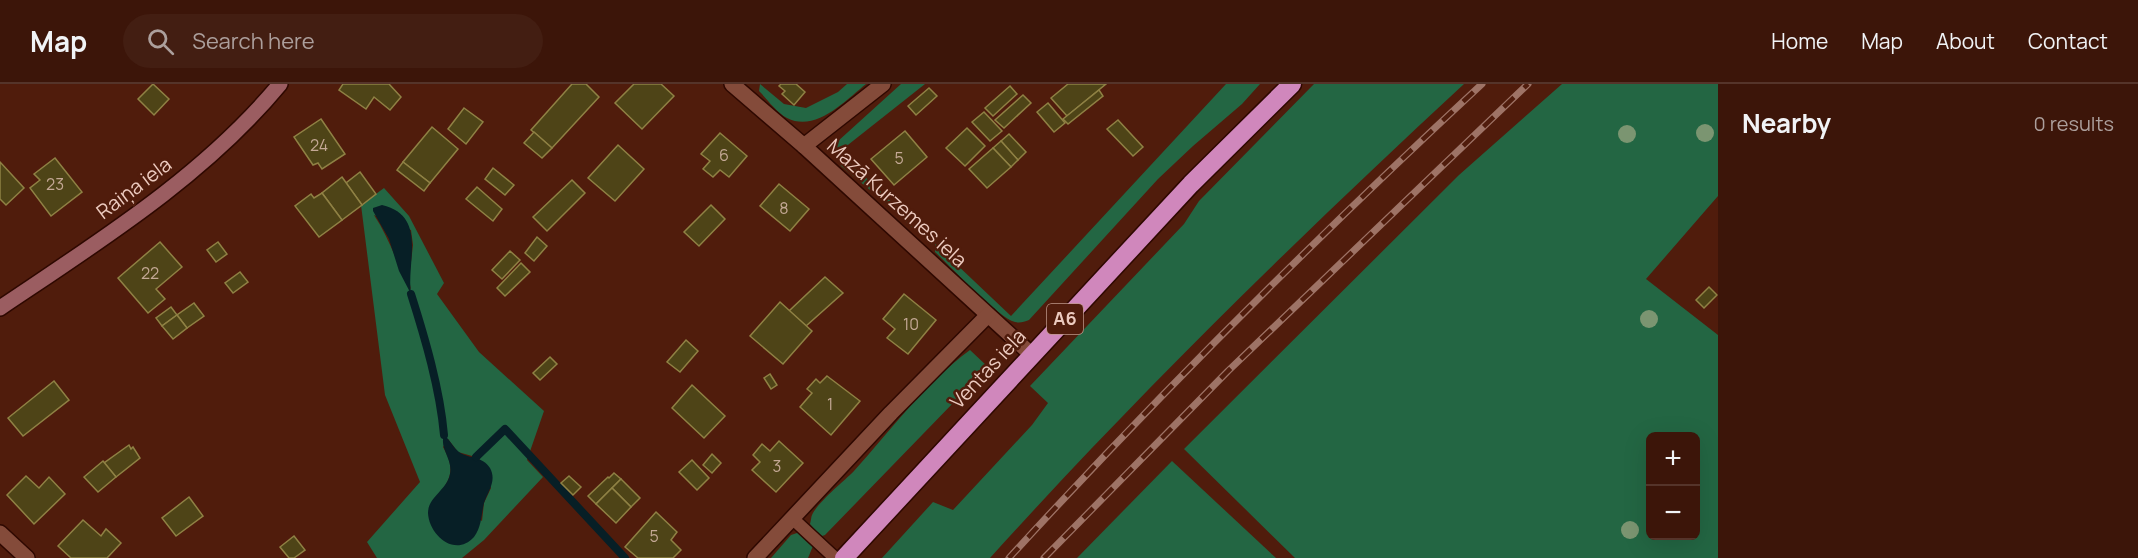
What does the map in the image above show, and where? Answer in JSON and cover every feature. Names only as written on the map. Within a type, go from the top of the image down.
[{"type":"highway","name":"Ventas iela","points":[[844,558],[1191,184],[1292,84]]},
{"type":"street","name":"Raiņa iela","points":[[0,308],[129,219],[189,173],[230,137],[280,84]]},
{"type":"street","name":"Mazā Kurzemes iela","points":[[732,84],[804,146],[1032,355]]},
{"type":"street","points":[[804,146],[883,84]]},
{"type":"street","points":[[755,558],[891,413],[988,315]]},
{"type":"street","points":[[0,533],[27,558]]},
{"type":"lane","points":[[792,518],[834,558]]},
{"type":"green space","points":[[760,84],[784,104],[806,108],[838,92],[847,84],[866,84],[830,113],[809,121],[798,122],[787,118],[776,109],[759,91]]},
{"type":"green space","points":[[901,84],[925,84],[839,152],[921,230],[919,231],[914,230],[899,214],[841,166],[835,154],[837,142]]},
{"type":"green space","points":[[1226,84],[1260,84],[1242,104],[1158,179],[1029,320],[1015,322],[997,311],[935,252],[935,244],[1011,316]]},
{"type":"green space","points":[[1314,84],[1464,84],[1342,199],[1163,375],[990,558],[882,558],[933,502],[953,510],[1032,425],[1048,403],[1030,386],[1184,224],[1199,201]]},
{"type":"green space","points":[[1562,84],[1718,84],[1718,196],[1646,279],[1718,335],[1718,558],[1295,558],[1184,449],[1459,175]]},
{"type":"green space","points":[[384,188],[409,216],[444,283],[437,294],[479,352],[544,411],[527,460],[543,477],[484,540],[462,558],[377,558],[367,542],[420,482],[385,395],[361,205]],"holes":[[[374,215],[411,230],[413,245],[409,279],[411,290],[385,233]],[[448,439],[458,452],[479,458],[491,488],[484,503],[482,521],[439,494],[447,482],[450,471],[449,460],[443,447]]]},
{"type":"green space","points":[[970,350],[988,367],[825,535],[818,534],[810,524],[812,515],[820,504],[854,471],[923,392]]},
{"type":"green space","points":[[1172,461],[1276,558],[1077,558]]},
{"type":"green space","points":[[802,534],[813,546],[808,558],[771,558],[791,535]]},
{"type":"water","points":[[382,205],[396,211],[405,219],[410,230],[412,242],[411,294],[399,271],[389,239],[373,211],[373,208]]},
{"type":"water","points":[[444,435],[459,452],[484,461],[493,477],[477,533],[467,543],[459,545],[444,541],[429,521],[428,513],[431,502],[445,485],[450,474],[450,463],[443,444]]},
{"type":"building","points":[[153,84],[169,99],[154,115],[138,99]]},
{"type":"building","points":[[343,84],[389,84],[401,97],[390,110],[374,97],[366,109],[339,90]]},
{"type":"building","points":[[572,84],[586,84],[599,97],[552,148],[531,130]]},
{"type":"building","points":[[634,84],[661,84],[674,96],[642,129],[615,103]]},
{"type":"building","points":[[796,84],[805,92],[794,105],[782,94],[785,91],[779,86]]},
{"type":"building","points":[[1068,84],[1106,84],[1067,116],[1051,98]]},
{"type":"building","points":[[1010,86],[1017,94],[993,116],[985,108]]},
{"type":"building","points":[[929,88],[937,96],[916,115],[908,106]]},
{"type":"building","points":[[1099,90],[1103,96],[1068,124],[1063,119]]},
{"type":"building","points":[[1023,95],[1031,103],[1004,128],[995,120]]},
{"type":"building","points":[[1048,103],[1065,123],[1054,132],[1037,112]]},
{"type":"building","points":[[464,108],[483,122],[466,144],[448,129]]},
{"type":"building","points":[[984,112],[1002,131],[990,141],[972,122]]},
{"type":"building","points":[[321,119],[345,154],[322,169],[318,163],[313,165],[294,137]]},
{"type":"building","points":[[1118,120],[1143,147],[1133,156],[1107,129]]},
{"type":"building","points":[[432,127],[458,149],[430,183],[403,162]]},
{"type":"building","points":[[967,128],[985,146],[965,166],[946,148]]},
{"type":"building","points":[[905,131],[927,157],[894,185],[871,159]]},
{"type":"building","points":[[534,132],[552,148],[542,158],[524,143]]},
{"type":"building","points":[[720,133],[747,156],[729,177],[720,170],[713,177],[703,169],[710,161],[701,154]]},
{"type":"building","points":[[1009,134],[1026,152],[1018,160],[1001,141]]},
{"type":"building","points":[[1001,141],[1018,160],[1011,167],[993,148]]},
{"type":"building","points":[[618,145],[644,169],[615,201],[588,178]]},
{"type":"building","points":[[993,148],[1011,167],[987,188],[969,169]]},
{"type":"building","points":[[55,158],[82,192],[51,216],[30,188],[40,180],[34,174]]},
{"type":"building","points":[[0,162],[24,188],[6,205],[0,199]]},
{"type":"building","points":[[403,162],[430,183],[424,191],[397,170]]},
{"type":"building","points":[[493,168],[514,185],[505,195],[485,179]]},
{"type":"building","points":[[360,172],[376,194],[362,205],[346,183]]},
{"type":"building","points":[[342,177],[362,205],[342,220],[322,193]]},
{"type":"building","points":[[572,180],[585,193],[547,231],[533,217]]},
{"type":"building","points":[[779,184],[809,209],[790,231],[760,206]]},
{"type":"building","points":[[477,187],[502,209],[493,221],[466,199]]},
{"type":"building","points":[[322,193],[342,220],[319,237],[295,206],[311,194],[314,198]]},
{"type":"building","points":[[711,205],[725,219],[699,246],[684,232]]},
{"type":"building","points":[[537,237],[547,246],[534,261],[525,253]]},
{"type":"building","points":[[160,242],[182,267],[156,289],[165,299],[148,313],[118,278]]},
{"type":"building","points":[[218,242],[227,254],[216,262],[207,250]]},
{"type":"building","points":[[510,251],[520,260],[502,279],[492,270]]},
{"type":"building","points":[[521,263],[530,272],[505,296],[497,288]]},
{"type":"building","points":[[240,272],[248,282],[233,293],[225,283]]},
{"type":"building","points":[[825,277],[843,293],[806,326],[789,311]]},
{"type":"building","points":[[1709,287],[1717,295],[1704,308],[1696,300]]},
{"type":"building","points":[[904,294],[936,320],[908,354],[887,338],[895,329],[883,319]]},
{"type":"building","points":[[780,302],[812,331],[783,364],[750,336]]},
{"type":"building","points":[[194,303],[204,316],[187,328],[177,315]]},
{"type":"building","points":[[171,307],[177,315],[162,326],[156,318]]},
{"type":"building","points":[[177,315],[187,328],[173,339],[162,326]]},
{"type":"building","points":[[686,340],[698,351],[680,372],[667,362]]},
{"type":"building","points":[[550,357],[557,364],[540,380],[533,373]]},
{"type":"building","points":[[770,374],[777,385],[771,389],[764,378]]},
{"type":"building","points":[[827,376],[860,401],[831,435],[800,407],[812,393],[807,389],[816,379],[820,383]]},
{"type":"building","points":[[54,381],[69,400],[23,436],[8,418]]},
{"type":"building","points":[[692,385],[725,416],[704,438],[672,408]]},
{"type":"building","points":[[779,441],[803,463],[776,492],[752,470],[760,462],[753,455],[762,444],[770,451]]},
{"type":"building","points":[[129,445],[140,458],[116,477],[104,463]]},
{"type":"building","points":[[712,454],[721,463],[712,473],[703,465]]},
{"type":"building","points":[[692,460],[709,478],[697,490],[679,472]]},
{"type":"building","points":[[103,461],[116,477],[98,492],[84,477]]},
{"type":"building","points":[[614,473],[621,479],[596,504],[588,496]]},
{"type":"building","points":[[26,476],[39,488],[49,477],[65,494],[34,524],[7,495]]},
{"type":"building","points":[[569,476],[581,487],[573,495],[561,483]]},
{"type":"building","points":[[621,479],[640,498],[631,507],[612,488]]},
{"type":"building","points":[[612,488],[631,507],[616,523],[596,504]]},
{"type":"building","points":[[189,497],[203,516],[176,536],[162,518]]},
{"type":"building","points":[[656,512],[677,532],[671,540],[681,550],[673,558],[638,558],[625,547]]},
{"type":"building","points":[[83,520],[101,536],[106,529],[121,543],[107,558],[71,558],[58,546]]},
{"type":"building","points":[[294,536],[305,550],[294,558],[289,558],[280,547]]},
{"type":"waterway","points":[[411,294],[427,346],[444,435]]},
{"type":"waterway","points":[[476,457],[505,429],[625,558]]},
{"type":"railway","points":[[1009,558],[1241,316],[1482,84]]},
{"type":"railway","points":[[1044,558],[1228,371],[1528,84]]}]
